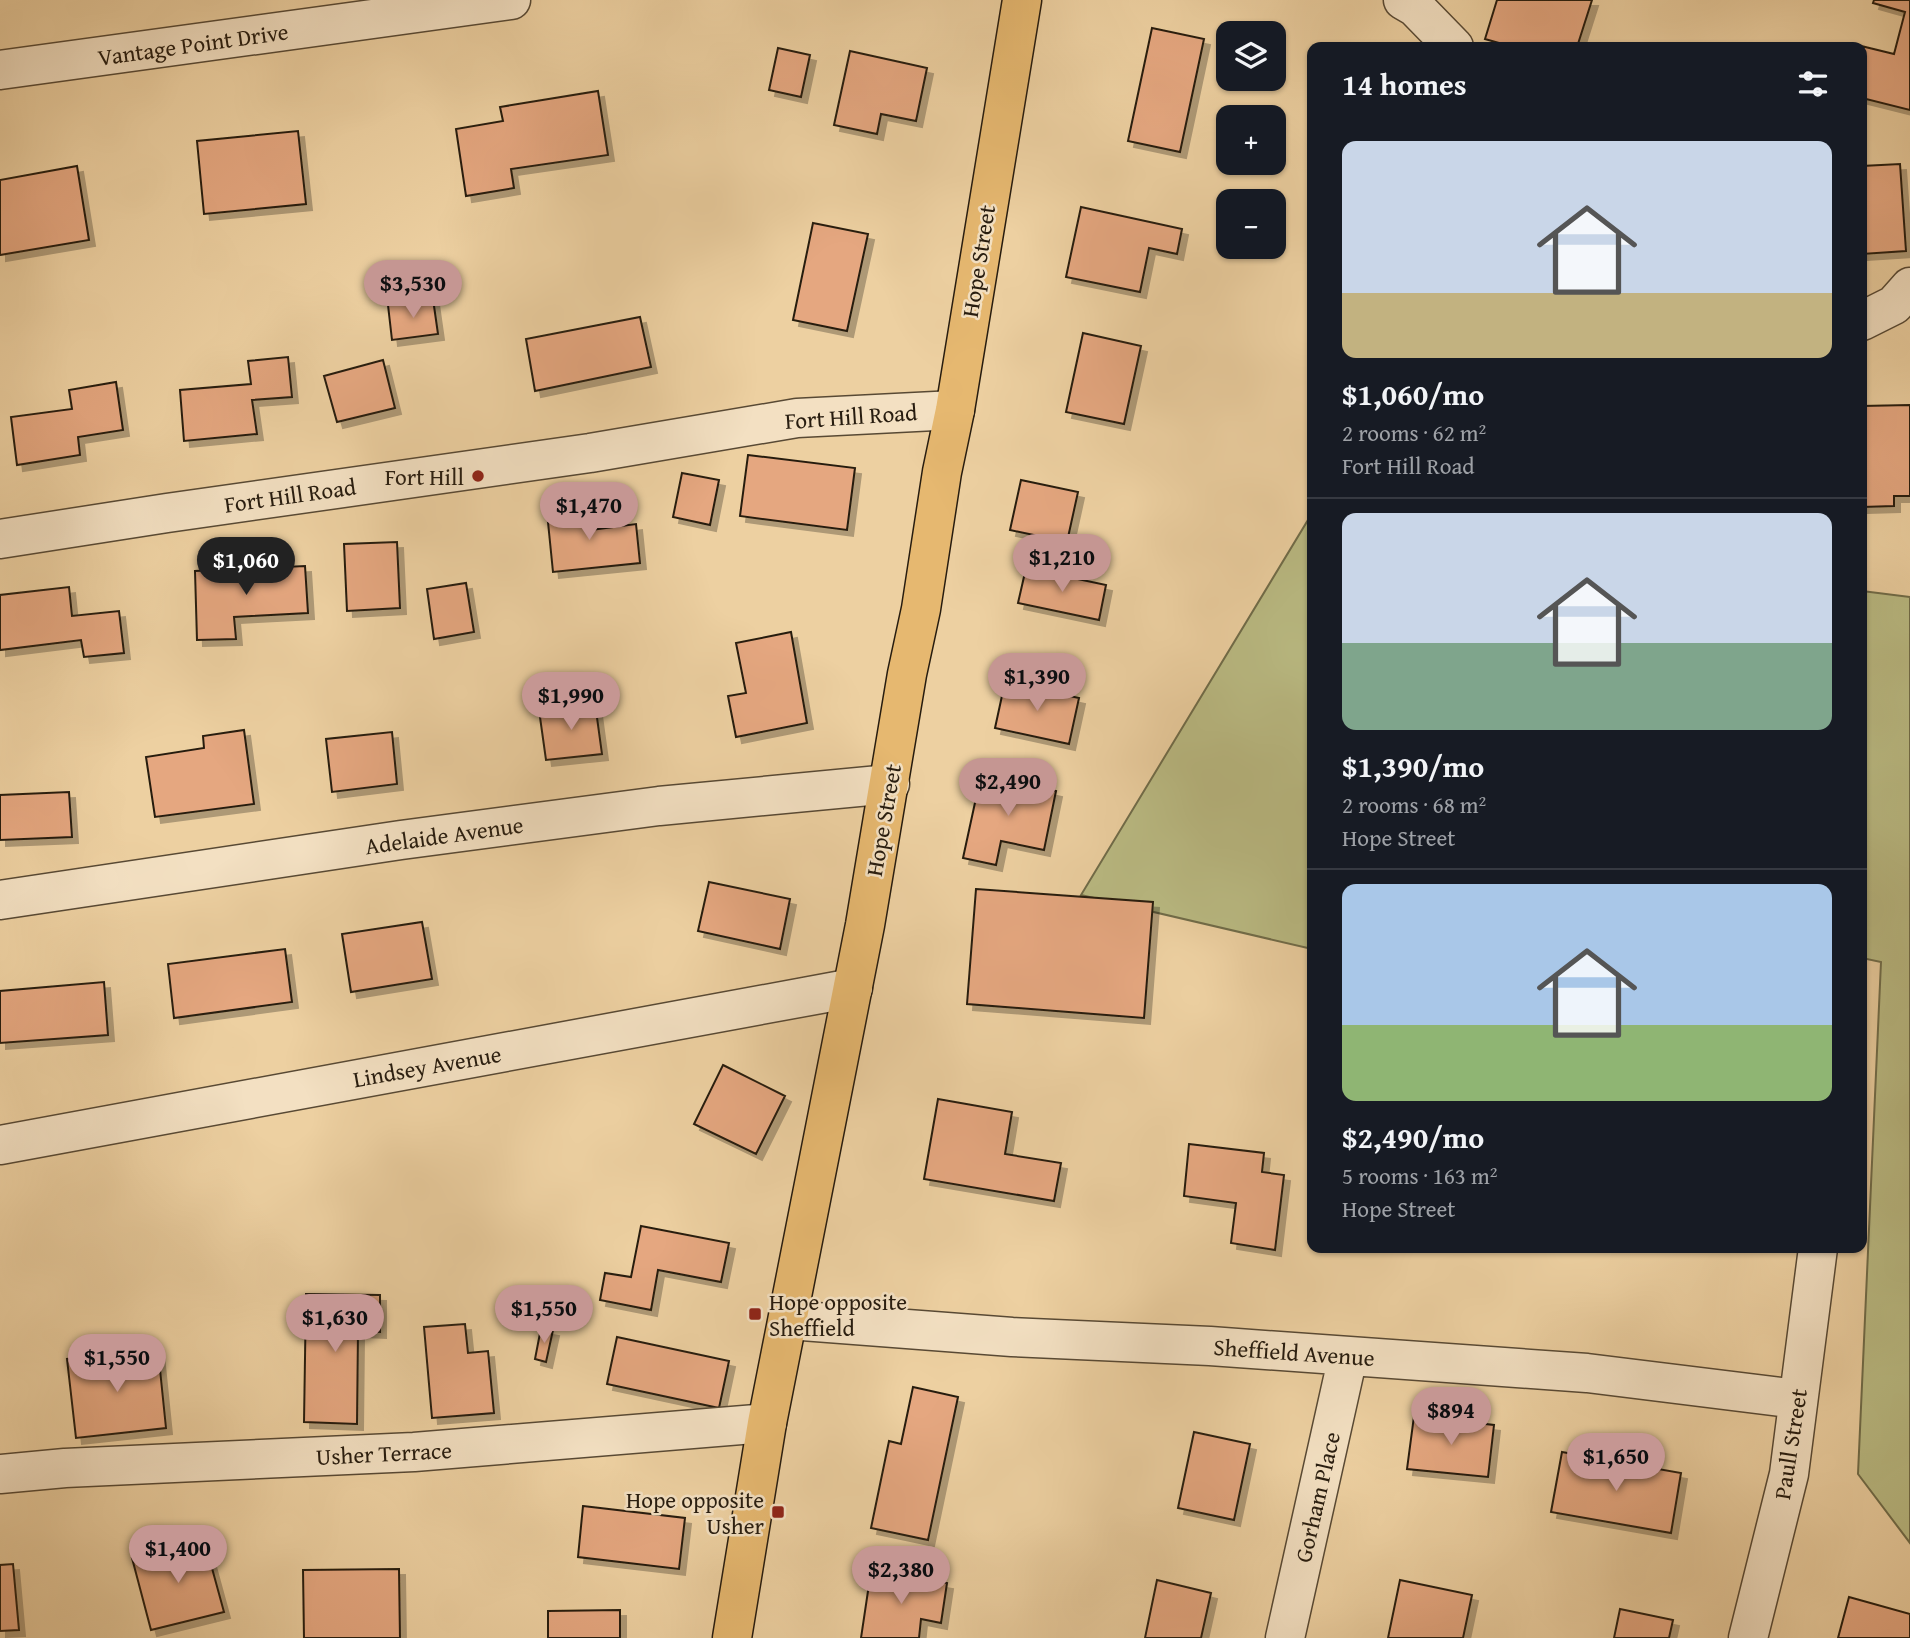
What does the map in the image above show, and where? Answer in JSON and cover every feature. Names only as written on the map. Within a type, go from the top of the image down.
[{"type":"main road","name":"Hope Street","points":[[732,1638],[767,1423],[853,988],[907,674],[921,609],[1022,0]]},
{"type":"street","name":"Vantage Point Drive","points":[[0,70],[511,0]]},
{"type":"street","points":[[1403,0],[1415,7],[1449,42]]},
{"type":"street","points":[[1867,318],[1894,305],[1910,287]]},
{"type":"street","name":"Fort Hill Road","points":[[0,540],[167,513],[590,453],[797,418],[955,410]]},
{"type":"street","name":"Adelaide Avenue","points":[[0,901],[428,836],[659,806],[890,784]]},
{"type":"street","name":"Lindsey Avenue","points":[[0,1145],[853,988]]},
{"type":"street","name":"Paull Street","points":[[1748,1638],[1789,1474],[1817,1253]]},
{"type":"street","name":"Sheffield Avenue","points":[[789,1320],[1012,1337],[1210,1346],[1587,1373],[1797,1399]]},
{"type":"street","name":"Gorham Place","points":[[1285,1638],[1348,1356]]},
{"type":"street","name":"Usher Terrace","points":[[0,1474],[65,1468],[414,1452],[767,1423]]},
{"type":"green space","points":[[1307,522],[1307,948],[1081,895]]},
{"type":"green space","points":[[1867,592],[1910,597],[1910,1543],[1858,1474],[1881,962],[1867,959]]},
{"type":"building","points":[[1497,0],[1592,0],[1579,42],[1496,42],[1485,39]]},
{"type":"building","points":[[1874,0],[1910,0],[1910,110],[1867,99],[1867,47],[1894,54],[1905,12],[1873,3]]},
{"type":"building","points":[[1152,28],[1204,39],[1180,152],[1128,141]]},
{"type":"building","points":[[778,48],[810,55],[801,97],[769,90]]},
{"type":"building","points":[[850,51],[927,68],[916,121],[881,114],[877,134],[834,125]]},
{"type":"building","points":[[598,91],[608,155],[511,169],[514,188],[466,196],[456,129],[503,121],[500,107]]},
{"type":"building","points":[[298,131],[306,204],[204,214],[197,141]]},
{"type":"building","points":[[1900,164],[1906,251],[1867,254],[1867,166]]},
{"type":"building","points":[[77,166],[89,240],[0,255],[0,180]]},
{"type":"building","points":[[1081,207],[1182,229],[1177,254],[1149,248],[1140,292],[1066,277]]},
{"type":"building","points":[[813,223],[868,234],[847,331],[793,320]]},
{"type":"building","points":[[433,299],[438,334],[392,340],[388,305]]},
{"type":"building","points":[[640,317],[651,367],[535,391],[526,339]]},
{"type":"building","points":[[1083,333],[1141,346],[1124,424],[1066,412]]},
{"type":"building","points":[[288,357],[292,397],[252,400],[257,434],[184,441],[180,390],[251,384],[248,361]]},
{"type":"building","points":[[383,360],[395,408],[337,422],[324,376]]},
{"type":"building","points":[[116,382],[123,430],[78,437],[80,455],[17,465],[11,417],[72,409],[69,390]]},
{"type":"building","points":[[1910,405],[1910,496],[1894,496],[1894,506],[1867,507],[1867,406]]},
{"type":"building","points":[[748,455],[855,468],[847,530],[740,516]]},
{"type":"building","points":[[682,473],[719,480],[710,525],[673,517]]},
{"type":"building","points":[[1021,480],[1078,492],[1067,542],[1010,530]]},
{"type":"building","points":[[588,507],[590,530],[636,524],[640,563],[553,572],[547,512]]},
{"type":"building","points":[[397,542],[400,608],[347,611],[344,544]]},
{"type":"building","points":[[305,566],[308,613],[234,617],[236,639],[197,640],[195,571]]},
{"type":"building","points":[[1026,568],[1106,585],[1099,620],[1018,603]]},
{"type":"building","points":[[466,583],[474,632],[434,639],[427,589]]},
{"type":"building","points":[[69,587],[72,616],[119,611],[124,653],[84,657],[81,640],[0,650],[0,595]]},
{"type":"building","points":[[791,632],[807,723],[736,737],[728,696],[746,693],[736,643]]},
{"type":"building","points":[[1005,682],[1079,698],[1069,744],[995,728]]},
{"type":"building","points":[[595,703],[602,754],[546,760],[539,710]]},
{"type":"building","points":[[244,730],[254,804],[155,817],[146,757],[204,748],[203,736]]},
{"type":"building","points":[[392,732],[397,784],[332,792],[326,739]]},
{"type":"building","points":[[981,775],[1056,791],[1044,850],[1001,841],[996,865],[963,858]]},
{"type":"building","points":[[69,792],[72,837],[0,840],[0,795]]},
{"type":"building","points":[[709,882],[790,899],[780,949],[698,931]]},
{"type":"building","points":[[976,889],[1153,902],[1144,1018],[967,1004]]},
{"type":"building","points":[[422,922],[432,979],[351,992],[342,934]]},
{"type":"building","points":[[285,949],[292,1002],[174,1018],[168,964]]},
{"type":"building","points":[[104,982],[108,1035],[0,1043],[0,991]]},
{"type":"building","points":[[723,1065],[785,1096],[756,1154],[694,1124]]},
{"type":"building","points":[[938,1099],[1012,1112],[1005,1154],[1061,1163],[1054,1201],[924,1179]]},
{"type":"building","points":[[1189,1144],[1264,1153],[1262,1172],[1284,1175],[1275,1250],[1231,1243],[1236,1203],[1184,1196]]},
{"type":"building","points":[[641,1226],[729,1243],[721,1282],[658,1270],[651,1310],[600,1300],[605,1273],[631,1277]]},
{"type":"building","points":[[306,1294],[380,1295],[380,1332],[358,1331],[357,1424],[304,1422]]},
{"type":"building","points":[[465,1324],[468,1353],[488,1351],[494,1413],[432,1418],[424,1327]]},
{"type":"building","points":[[541,1328],[553,1330],[546,1362],[535,1359]]},
{"type":"building","points":[[617,1337],[729,1361],[719,1408],[607,1384]]},
{"type":"building","points":[[158,1350],[166,1428],[76,1438],[67,1359]]},
{"type":"building","points":[[913,1387],[958,1397],[928,1540],[871,1528],[889,1441],[901,1444]]},
{"type":"building","points":[[1414,1416],[1494,1425],[1488,1477],[1407,1469]]},
{"type":"building","points":[[1194,1432],[1250,1444],[1234,1520],[1178,1508]]},
{"type":"building","points":[[1562,1452],[1681,1473],[1671,1533],[1551,1512]]},
{"type":"building","points":[[583,1506],[685,1518],[679,1569],[578,1557]]},
{"type":"building","points":[[204,1539],[224,1612],[151,1630],[132,1558]]},
{"type":"building","points":[[13,1564],[19,1630],[0,1631],[0,1565]]},
{"type":"building","points":[[399,1569],[400,1638],[304,1638],[303,1570]]},
{"type":"building","points":[[871,1571],[947,1583],[941,1623],[921,1619],[919,1638],[861,1638]]},
{"type":"building","points":[[1157,1580],[1211,1593],[1201,1638],[1145,1638]]},
{"type":"building","points":[[1400,1580],[1472,1595],[1463,1638],[1388,1638]]},
{"type":"building","points":[[1849,1597],[1910,1614],[1910,1638],[1838,1638]]},
{"type":"building","points":[[1620,1609],[1673,1620],[1669,1638],[1614,1638]]},
{"type":"building","points":[[620,1610],[620,1638],[548,1638],[548,1611]]},
{"type":"place","name":"Fort Hill","points":[[478,476]]},
{"type":"place","name":"Hope opposite Sheffield","points":[[755,1314]]},
{"type":"place","name":"Hope opposite Usher","points":[[778,1512]]}]
